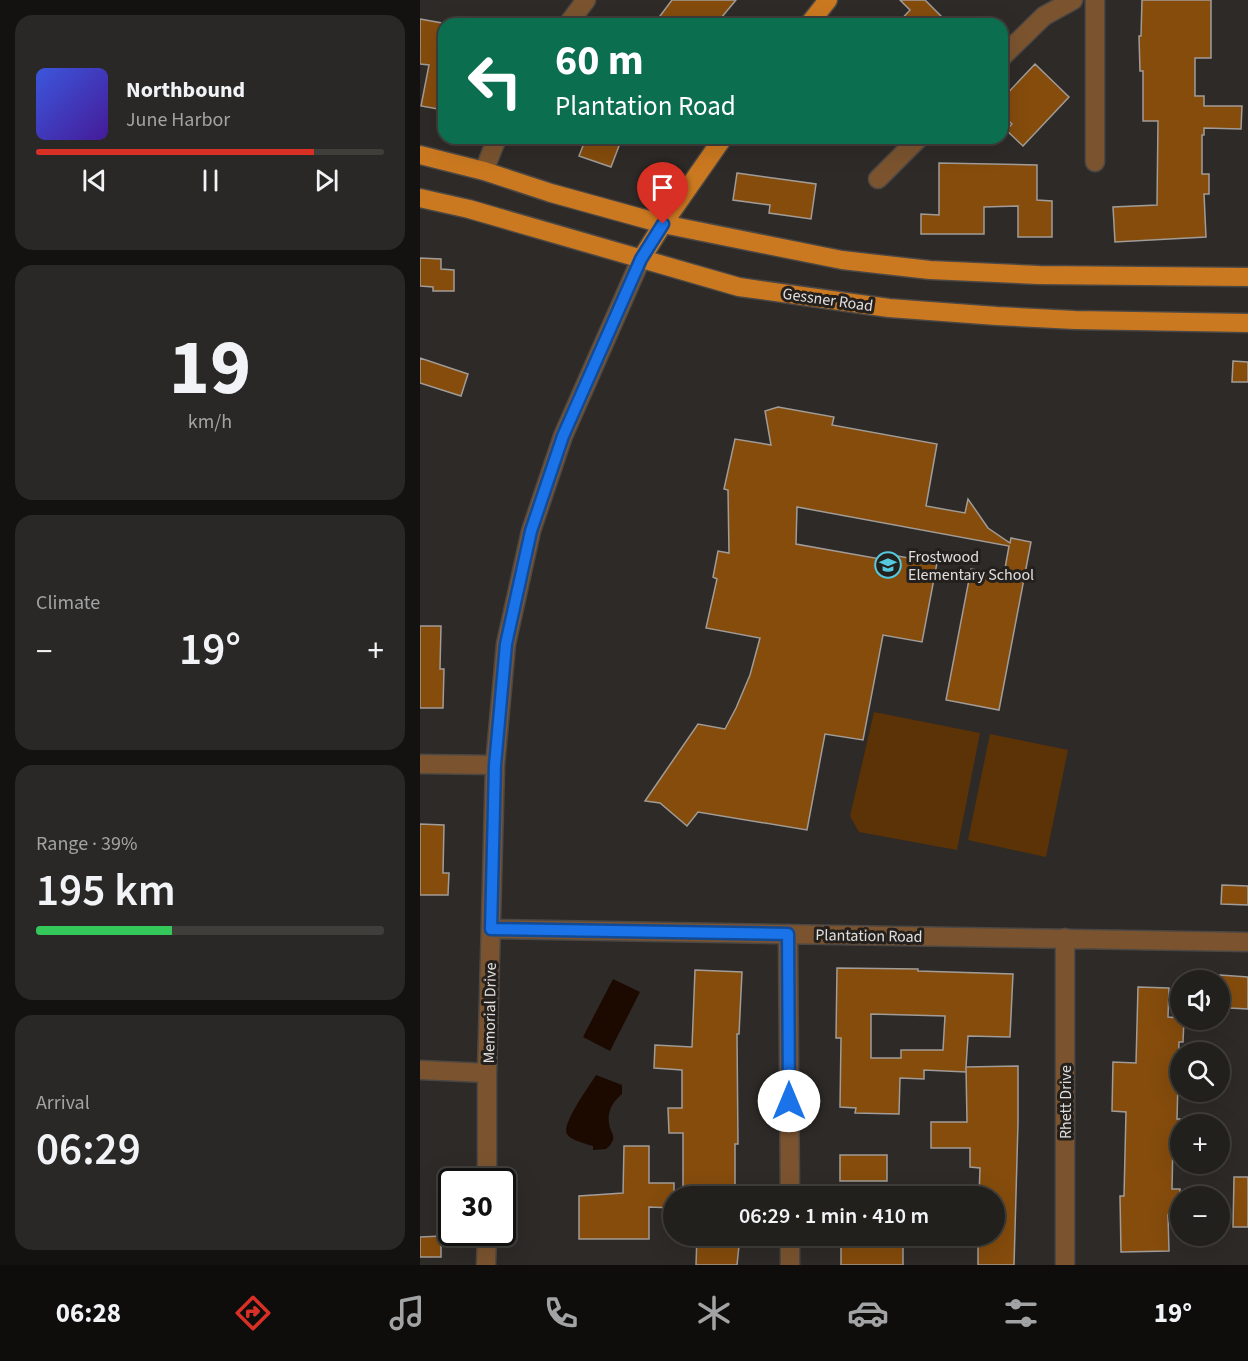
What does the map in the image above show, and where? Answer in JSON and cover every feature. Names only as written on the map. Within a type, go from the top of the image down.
[{"type":"main road","points":[[814,18],[828,0]]},
{"type":"main road","name":"Memorial Drive","points":[[641,259],[719,144]]},
{"type":"main road","points":[[420,155],[484,171],[663,224],[842,260],[930,270],[1039,275],[1248,277]]},
{"type":"main road","name":"Gessner Road","points":[[420,198],[470,209],[739,287],[889,308],[1075,320],[1248,323]]},
{"type":"street","points":[[572,18],[586,0]]},
{"type":"street","points":[[1008,51],[1044,16],[1073,0]]},
{"type":"street","points":[[1095,0],[1095,162]]},
{"type":"street","points":[[484,171],[495,144]]},
{"type":"street","points":[[878,179],[913,144]]},
{"type":"street","name":"Memorial Drive","points":[[487,1168],[487,1073],[495,765],[506,644],[531,531],[563,436],[641,259]]},
{"type":"street","points":[[420,764],[495,765]]},
{"type":"street","name":"Plantation Road","points":[[491,929],[1248,942]]},
{"type":"street","points":[[788,934],[790,1186]]},
{"type":"street","name":"Rhett Drive","points":[[1065,938],[1065,1265]]},
{"type":"street","points":[[420,1070],[487,1073]]},
{"type":"street","points":[[486,1265],[487,1246]]},
{"type":"street","points":[[790,1246],[790,1265]]},
{"type":"shaded area","points":[[874,712],[980,733],[957,850],[859,832],[850,816]]},
{"type":"shaded area","points":[[990,734],[1068,750],[1046,857],[968,840]]},
{"type":"shaded area","points":[[613,979],[640,992],[610,1051],[583,1037]]},
{"type":"shaded area","points":[[596,1075],[622,1085],[622,1094],[612,1105],[609,1113],[612,1143],[606,1149],[593,1150],[593,1146],[571,1138],[566,1129],[572,1114]]},
{"type":"building","points":[[672,0],[736,0],[721,18],[658,18]]},
{"type":"building","points":[[900,0],[925,0],[943,18],[903,18],[910,10]]},
{"type":"building","points":[[1142,0],[1211,0],[1211,58],[1195,58],[1195,96],[1204,96],[1204,106],[1242,106],[1241,129],[1204,128],[1204,135],[1202,135],[1202,174],[1209,174],[1209,194],[1204,194],[1206,237],[1115,242],[1113,207],[1157,205],[1158,121],[1143,121],[1143,71],[1140,71],[1139,36],[1141,36]]},
{"type":"building","points":[[420,19],[438,22],[438,109],[421,106],[429,65],[420,64]]},
{"type":"building","points":[[1035,64],[1069,97],[1023,146],[1008,132],[1012,124],[1008,120],[1008,93]]},
{"type":"building","points":[[584,144],[620,144],[611,167],[579,156]]},
{"type":"building","points":[[939,163],[1037,165],[1037,200],[1052,201],[1052,237],[1018,237],[1018,206],[984,207],[984,234],[921,234],[921,214],[939,215]]},
{"type":"building","points":[[737,173],[816,184],[811,219],[769,213],[770,205],[733,200]]},
{"type":"building","points":[[420,258],[441,259],[441,269],[454,270],[454,291],[433,291],[433,287],[420,286]]},
{"type":"building","points":[[420,358],[468,374],[461,396],[420,383]]},
{"type":"building","points":[[1233,361],[1248,362],[1248,382],[1232,382]]},
{"type":"building","points":[[778,407],[834,417],[832,425],[937,444],[926,506],[965,513],[968,499],[988,528],[1010,543],[1011,538],[1031,542],[999,710],[946,700],[971,569],[1004,574],[1009,546],[797,507],[796,544],[897,562],[898,556],[937,563],[922,642],[883,635],[863,740],[825,734],[807,830],[698,812],[687,826],[660,803],[645,801],[698,724],[725,729],[750,675],[760,638],[706,628],[717,579],[713,577],[718,551],[729,553],[728,490],[724,489],[735,439],[771,445],[765,411]]},
{"type":"building","points":[[420,626],[441,626],[440,669],[444,669],[443,708],[420,708]]},
{"type":"building","points":[[420,824],[444,825],[443,873],[449,873],[448,895],[420,895]]},
{"type":"building","points":[[1222,885],[1248,886],[1248,905],[1221,904]]},
{"type":"building","points":[[837,968],[1013,974],[1010,1037],[968,1036],[966,1072],[924,1070],[924,1079],[900,1078],[899,1114],[855,1113],[856,1108],[840,1107],[841,1038],[836,1038]],"holes":[[[871,1014],[945,1016],[943,1050],[901,1050],[901,1058],[871,1058]]]},
{"type":"building","points":[[695,970],[742,972],[739,1034],[737,1034],[738,1144],[735,1144],[735,1186],[683,1186],[683,1133],[669,1133],[668,1108],[682,1108],[682,1070],[654,1068],[655,1045],[692,1047]]},
{"type":"building","points":[[1230,976],[1248,977],[1248,1009],[1230,1008]]},
{"type":"building","points":[[1138,987],[1169,988],[1170,1030],[1184,1030],[1183,1042],[1170,1042],[1170,1102],[1177,1102],[1177,1114],[1170,1114],[1170,1174],[1172,1174],[1170,1215],[1168,1215],[1169,1251],[1121,1252],[1120,1196],[1124,1196],[1126,1112],[1112,1111],[1113,1062],[1136,1063]]},
{"type":"building","points":[[1018,1066],[1014,1265],[978,1265],[978,1246],[1005,1246],[1005,1186],[979,1186],[980,1168],[970,1167],[970,1148],[931,1148],[931,1122],[967,1122],[966,1067]]},
{"type":"building","points":[[624,1146],[649,1146],[649,1183],[674,1183],[674,1186],[663,1186],[663,1208],[649,1207],[649,1239],[579,1239],[579,1196],[623,1193]]},
{"type":"building","points":[[840,1155],[887,1155],[887,1181],[840,1181]]},
{"type":"building","points":[[1234,1177],[1248,1177],[1248,1227],[1233,1227]]},
{"type":"building","points":[[438,1236],[441,1257],[420,1257],[420,1237]]},
{"type":"building","points":[[697,1246],[739,1246],[737,1265],[696,1265]]},
{"type":"building","points":[[841,1246],[903,1246],[903,1265],[841,1265]]},
{"type":"place","name":"Frostwood Elementary School","points":[[888,565]]},
{"type":"route","points":[[663,224],[641,259],[563,436],[531,531],[506,644],[495,765],[491,929],[788,934],[789,1101]]}]
